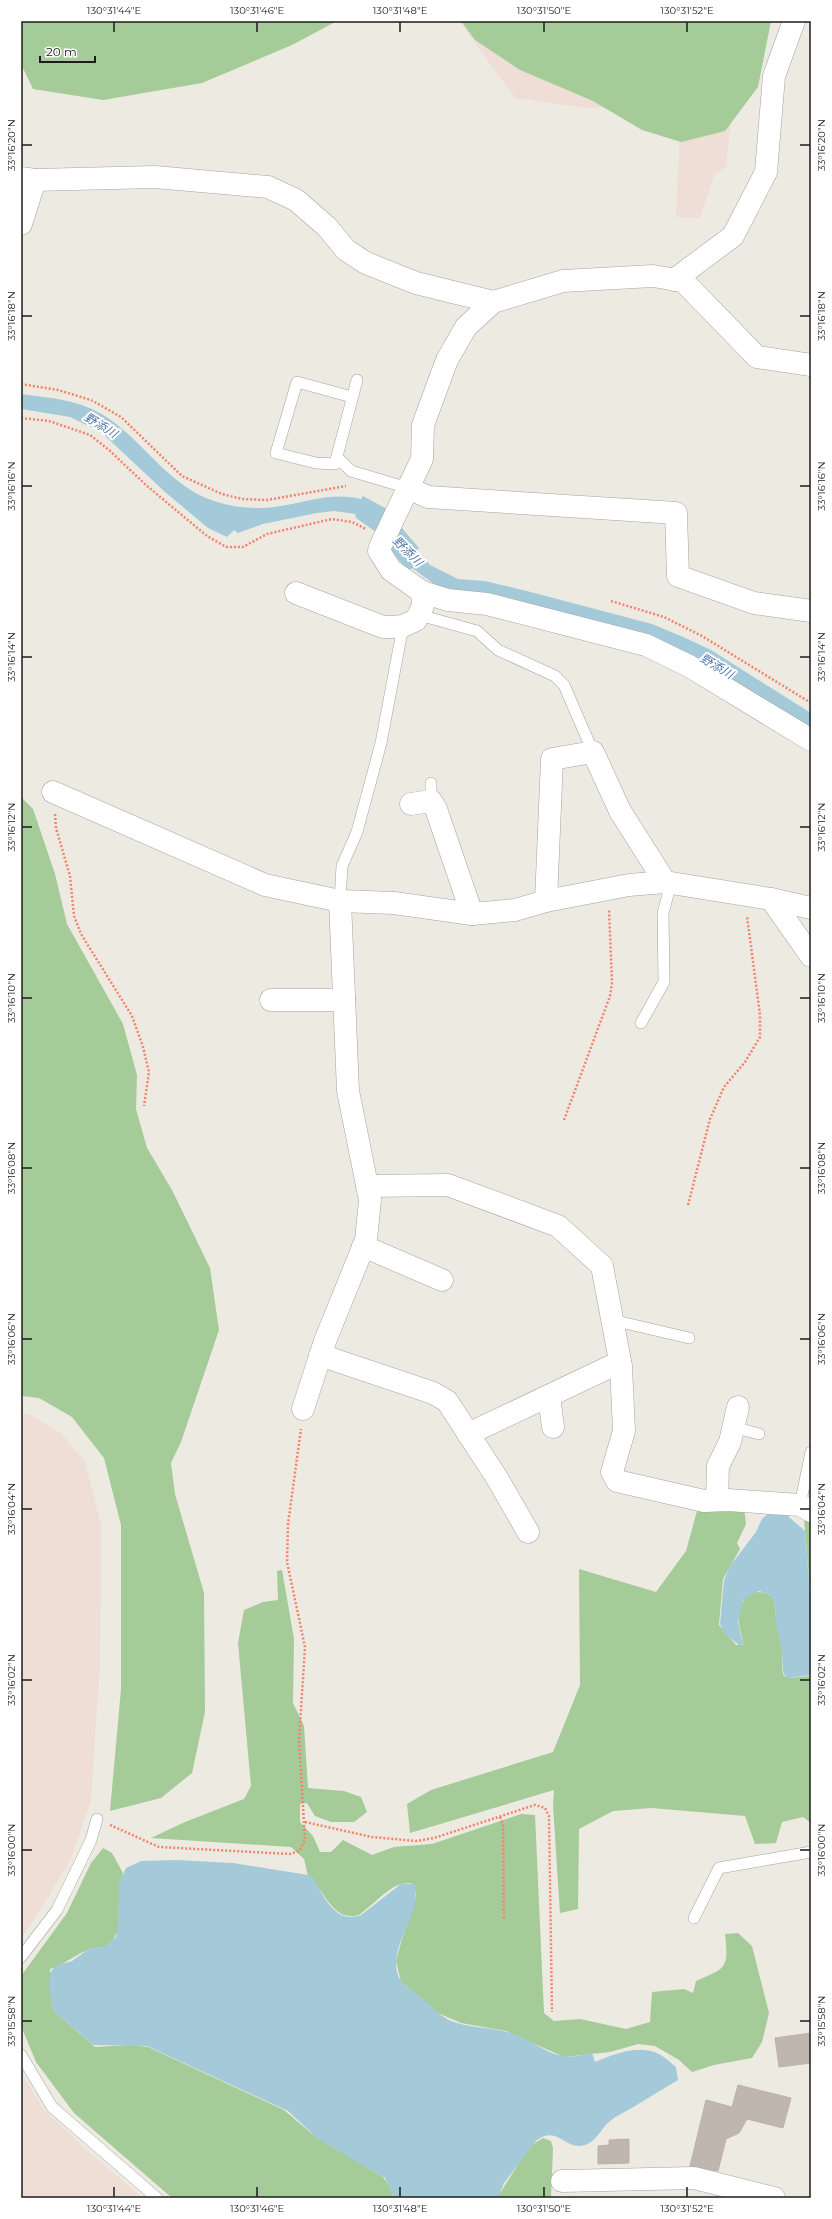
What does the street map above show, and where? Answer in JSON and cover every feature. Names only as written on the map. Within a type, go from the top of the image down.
[{"type":"street","points":[[674,280],[732,236],[766,172],[774,76],[794,21]]},
{"type":"street","points":[[21,224],[28,179],[155,177],[268,187],[296,200],[327,227],[346,250],[366,263],[416,283],[493,302]]},
{"type":"street","points":[[811,365],[757,357],[682,281],[653,276],[563,281],[493,302],[466,328],[447,360],[423,425],[422,458],[397,513],[380,545],[379,551],[391,570],[422,592],[448,600],[487,604],[646,645],[689,666],[811,740]]},
{"type":"street","points":[[408,488],[428,497],[676,513],[678,576],[754,603],[811,611]]},
{"type":"street","points":[[296,593],[383,627],[410,621],[423,606],[422,592]]},
{"type":"street","points":[[546,901],[552,759],[593,752],[620,811],[668,883]]},
{"type":"street","points":[[53,792],[265,884],[340,901],[394,903],[472,914],[515,910],[546,901],[608,889],[668,883],[772,899],[811,908]]},
{"type":"street","points":[[425,796],[436,809],[472,914]]},
{"type":"street","points":[[772,899],[811,956]]},
{"type":"street","points":[[303,1409],[320,1355],[366,1240],[370,1200],[348,1091],[340,901]]},
{"type":"street","points":[[270,1000],[344,1000]]},
{"type":"street","points":[[368,1186],[448,1185],[558,1226],[602,1266],[620,1362],[624,1431],[612,1472],[617,1481],[704,1501],[717,1500],[806,1508]]},
{"type":"street","points":[[363,1246],[442,1280]]},
{"type":"street","points":[[320,1355],[433,1393],[447,1401],[528,1532]]},
{"type":"street","points":[[468,1434],[620,1362]]},
{"type":"street","points":[[549,1396],[553,1427]]},
{"type":"street","points":[[717,1500],[718,1466],[730,1442],[736,1417]]},
{"type":"street","points":[[562,2181],[694,2178],[774,2198]]},
{"type":"lane","points":[[352,397],[297,382],[276,453],[316,463],[335,464],[357,380]]},
{"type":"lane","points":[[337,457],[351,471],[408,488]]},
{"type":"lane","points":[[340,901],[342,866],[357,832],[381,743],[410,621],[451,622],[476,631],[498,650],[521,662],[555,676],[564,685],[593,752]]},
{"type":"lane","points":[[641,1023],[664,982],[663,913],[668,883]]},
{"type":"lane","points":[[612,1320],[689,1338]]},
{"type":"lane","points":[[736,1417],[759,1434]]},
{"type":"lane","points":[[806,1508],[811,1452]]},
{"type":"lane","points":[[21,1957],[57,1910],[91,1840],[97,1819]]},
{"type":"lane","points":[[694,1918],[719,1868],[811,1852]]},
{"type":"lane","points":[[21,2055],[52,2107],[157,2198]]},
{"type":"path","points":[[21,384],[58,390],[91,400],[122,417],[182,476],[222,494],[242,499],[267,500],[344,485],[351,487]]},
{"type":"path","points":[[21,418],[49,421],[90,435],[109,450],[146,486],[207,536],[226,547],[243,547],[267,534],[332,519],[352,522],[370,531],[380,545]]},
{"type":"path","points":[[611,601],[664,617],[702,636],[811,703]]},
{"type":"path","points":[[53,792],[56,828],[70,876],[76,922],[80,934],[132,1016],[143,1047],[149,1072],[144,1106]]},
{"type":"path","points":[[564,1120],[610,996],[612,983],[608,889]]},
{"type":"path","points":[[688,1205],[710,1119],[724,1087],[745,1062],[760,1037],[760,1015],[746,895]]},
{"type":"path","points":[[97,1819],[159,1847],[290,1854],[299,1851],[304,1840],[299,1740],[304,1647],[287,1562],[288,1524],[303,1409]]},
{"type":"path","points":[[304,1822],[372,1838],[416,1842],[434,1838],[535,1805],[545,1808],[549,1816],[552,2012]]},
{"type":"path","points":[[500,1817],[503,1825],[504,1920]]},
{"type":"shaded area","points":[[459,21],[743,21],[726,166],[714,176],[700,218],[676,217],[681,107],[587,108],[515,98]]},
{"type":"shaded area","points":[[21,1414],[28,1414],[61,1433],[85,1462],[101,1525],[100,1661],[91,1800],[71,1859],[37,1915],[21,1938]]},
{"type":"shaded area","points":[[21,2072],[44,2110],[88,2151],[143,2198],[21,2198]]},
{"type":"green space","points":[[21,21],[337,21],[292,45],[202,83],[103,100],[33,89],[21,64]]},
{"type":"green space","points":[[461,21],[771,21],[758,87],[725,131],[681,142],[642,130],[593,101],[520,70],[475,40]]},
{"type":"green space","points":[[21,797],[33,809],[55,874],[67,924],[123,1024],[137,1075],[136,1109],[147,1148],[172,1190],[210,1268],[219,1330],[181,1442],[171,1463],[175,1494],[204,1593],[205,1712],[192,1773],[161,1798],[110,1811],[121,1689],[121,1525],[104,1458],[72,1417],[39,1398],[21,1396]]},
{"type":"green space","points":[[744,1508],[746,1524],[737,1543],[740,1549],[723,1579],[719,1625],[736,1645],[743,1645],[739,1627],[739,1614],[742,1604],[748,1595],[752,1593],[760,1592],[768,1594],[775,1602],[784,1676],[790,1678],[811,1676],[811,1823],[803,1817],[782,1822],[776,1843],[755,1844],[745,1816],[651,1808],[613,1811],[579,1829],[578,1909],[560,1913],[553,1806],[554,1790],[410,1833],[407,1804],[431,1790],[553,1752],[580,1685],[579,1569],[656,1592],[686,1551],[697,1511]]},
{"type":"green space","points":[[804,1518],[811,1520],[811,1603]]},
{"type":"green space","points":[[282,1570],[294,1639],[293,1703],[304,1726],[308,1788],[344,1791],[361,1797],[367,1812],[354,1822],[331,1822],[315,1816],[307,1803],[300,1804],[300,1822],[313,1836],[320,1852],[331,1852],[343,1840],[372,1855],[394,1847],[432,1844],[521,1814],[535,1815],[544,2013],[554,2021],[580,2019],[626,2029],[650,2022],[652,1992],[684,1989],[693,1993],[696,1981],[714,1973],[723,1966],[726,1954],[725,1934],[738,1933],[752,1946],[769,2013],[762,2042],[752,2058],[714,2065],[692,2072],[679,2060],[655,2046],[638,2044],[610,2052],[564,2057],[506,2031],[461,2023],[438,2013],[401,1982],[396,1961],[416,1895],[414,1884],[407,1883],[395,1887],[384,1894],[359,1915],[350,1916],[342,1914],[329,1903],[314,1881],[308,1876],[304,1859],[291,1847],[151,1838],[185,1822],[244,1799],[251,1786],[238,1643],[244,1610],[263,1602],[278,1600],[277,1571]]},
{"type":"green space","points":[[103,1848],[112,1853],[123,1873],[120,1885],[119,1930],[108,1947],[90,1949],[50,1969],[53,2010],[95,2047],[131,2045],[148,2047],[284,2110],[311,2133],[383,2177],[392,2190],[393,2198],[172,2198],[74,2113],[36,2062],[21,2026],[21,1976],[67,1913],[91,1863]]},
{"type":"green space","points":[[543,2138],[551,2141],[553,2148],[551,2198],[497,2198],[529,2147]]},
{"type":"water","name":"野添川","points":[[21,394],[66,401],[88,407],[98,412],[122,428],[158,464],[184,485],[198,494],[214,501],[239,507],[264,508],[320,498],[350,497],[361,499],[363,496],[385,508],[419,548],[417,551],[430,565],[458,579],[485,581],[523,590],[652,624],[681,636],[711,650],[811,713],[811,730],[708,667],[438,587],[412,568],[408,571],[376,532],[356,518],[355,514],[334,511],[317,513],[263,524],[238,533],[234,530],[227,537],[208,528],[165,492],[101,432],[70,417],[21,409]]},
{"type":"water","points":[[789,1501],[789,1517],[805,1531],[811,1605],[811,1675],[789,1678],[785,1676],[783,1671],[782,1650],[776,1624],[775,1604],[769,1594],[759,1591],[743,1600],[738,1622],[743,1644],[740,1646],[724,1633],[720,1624],[724,1580],[730,1566],[756,1532],[762,1519],[768,1514],[781,1515]]},
{"type":"water","points":[[177,1860],[233,1863],[308,1875],[313,1877],[326,1900],[337,1912],[344,1916],[352,1917],[361,1915],[401,1884],[414,1884],[414,1907],[398,1952],[396,1964],[398,1975],[403,1984],[442,2015],[451,2021],[458,2023],[507,2032],[528,2040],[556,2054],[576,2056],[589,2053],[593,2055],[595,2062],[627,2051],[651,2051],[666,2058],[676,2067],[678,2080],[613,2118],[593,2141],[585,2145],[572,2145],[551,2135],[537,2140],[504,2183],[498,2198],[394,2198],[385,2178],[318,2139],[288,2111],[147,2046],[93,2045],[53,2010],[50,1994],[50,1973],[55,1966],[72,1961],[90,1948],[104,1947],[116,1937],[118,1928],[119,1883],[126,1868],[141,1861]]},
{"type":"building","points":[[811,2033],[811,2063],[779,2067],[775,2038]]},
{"type":"building","points":[[738,2085],[791,2098],[783,2128],[747,2119],[739,2133],[726,2139],[718,2171],[690,2166],[706,2100],[732,2107]]},
{"type":"building","points":[[629,2139],[629,2163],[598,2164],[598,2146],[609,2145],[609,2140]]}]
